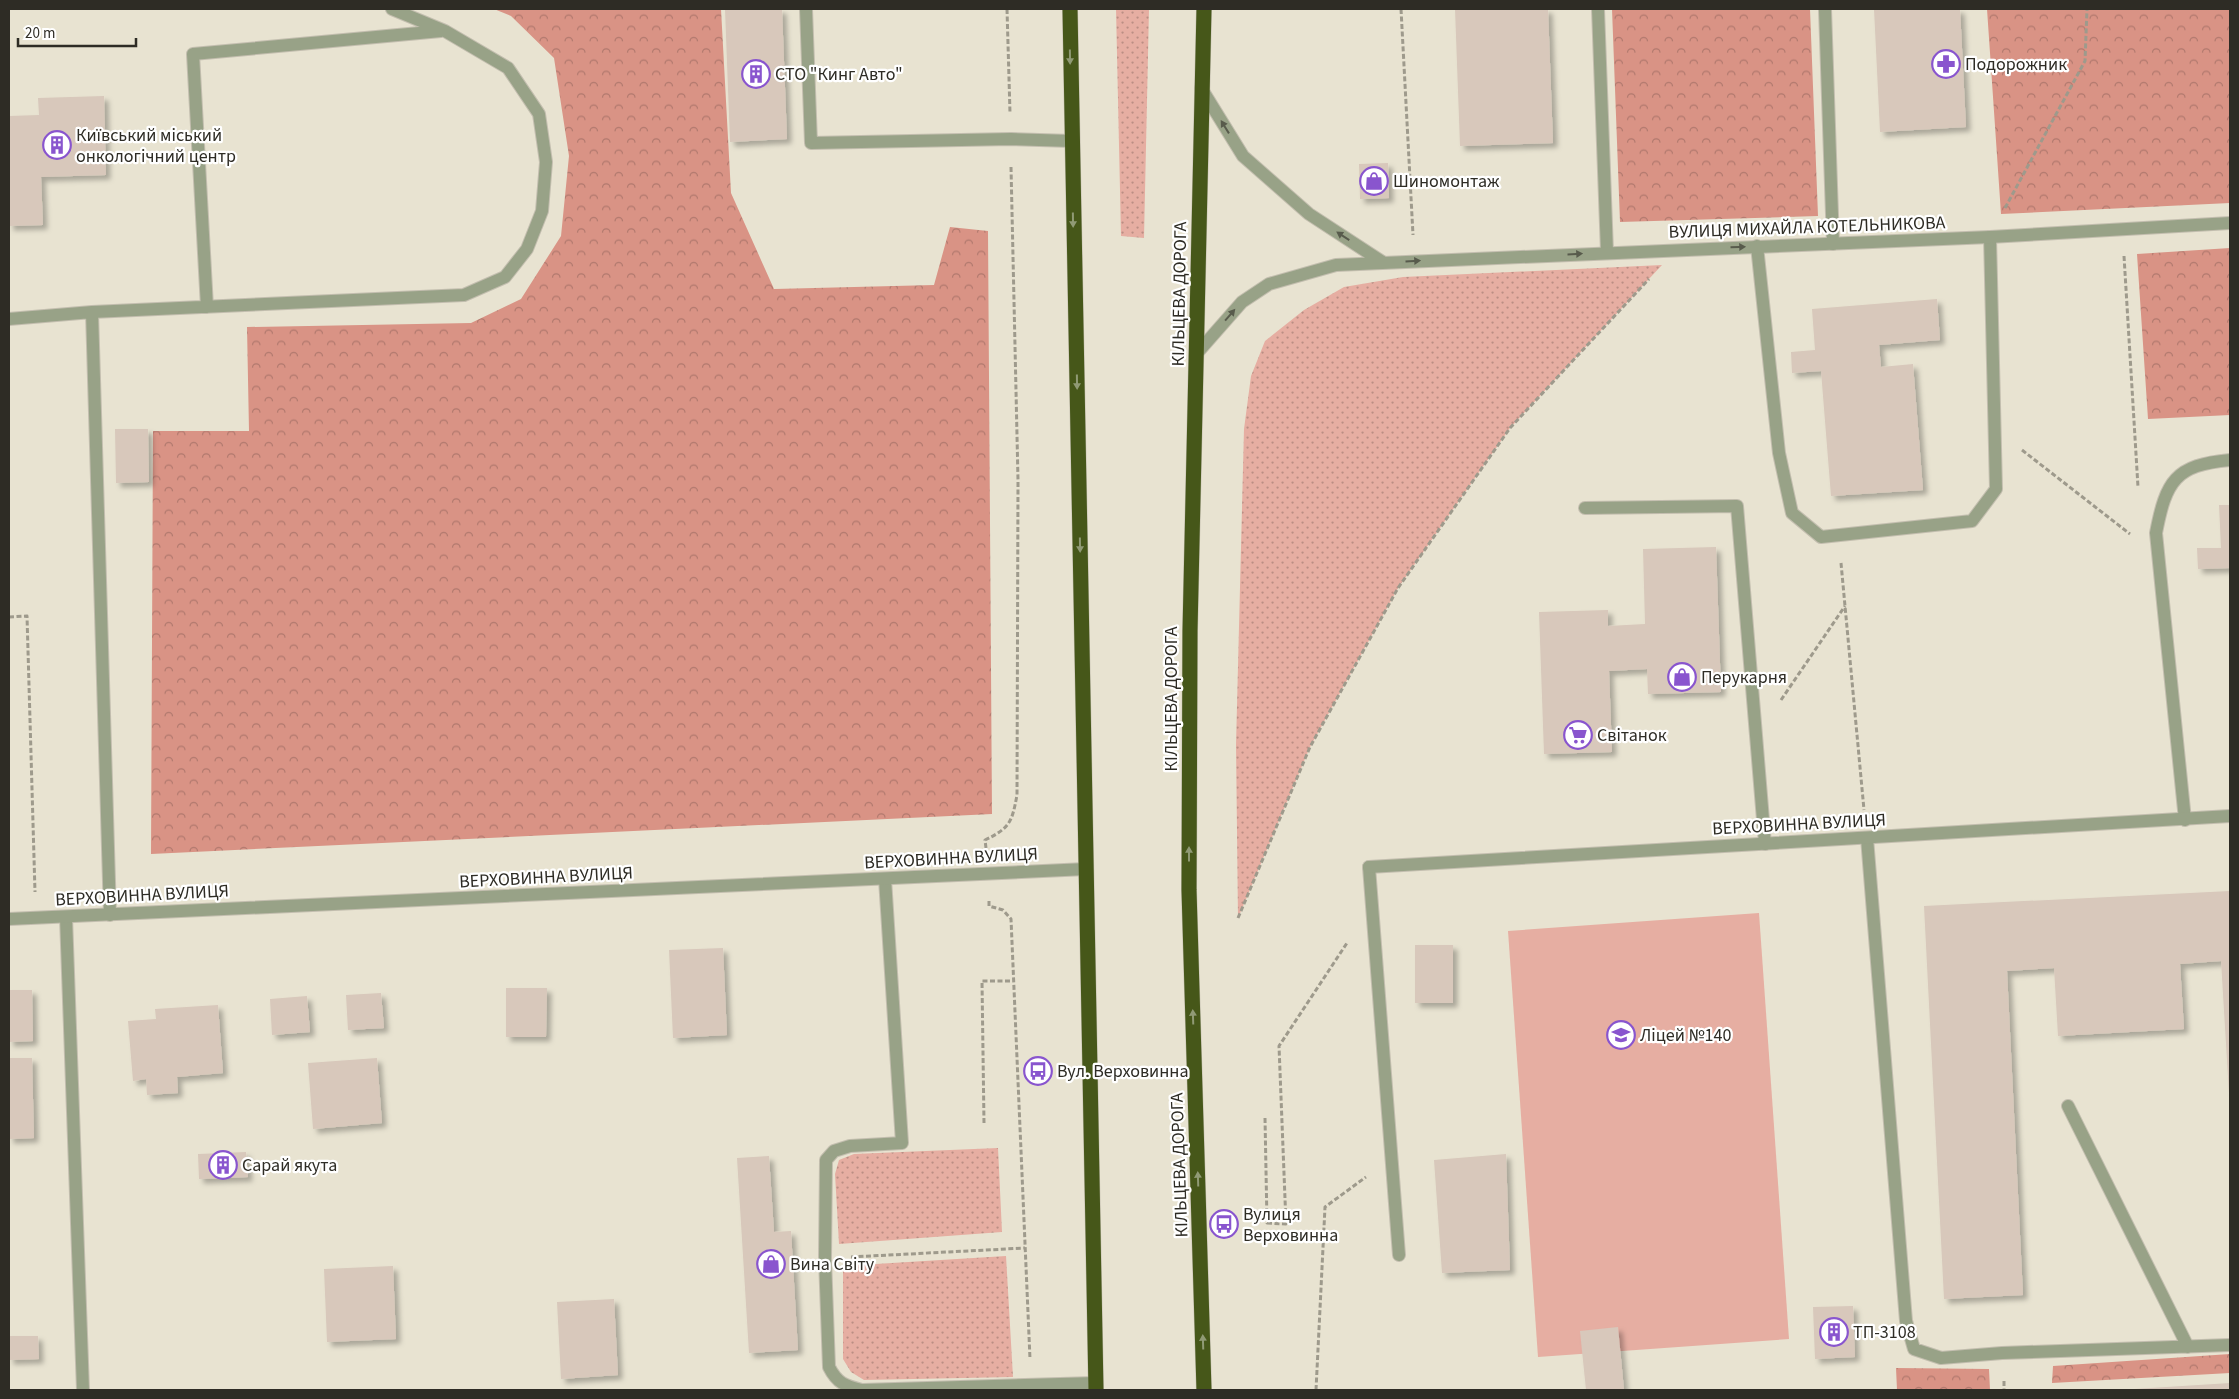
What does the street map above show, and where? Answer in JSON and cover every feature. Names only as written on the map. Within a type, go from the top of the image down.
[{"type":"highway","points":[[1070,9],[1095,1386]]},
{"type":"highway","name":"КІЛЬЦЕВА ДОРОГА","points":[[1204,9],[1201,88],[1198,352],[1190,631],[1189,890],[1204,1390]]},
{"type":"street","points":[[9,319],[92,312],[464,295],[505,277],[527,249],[542,211],[546,162],[539,114],[508,68],[445,31],[392,9]]},
{"type":"street","points":[[806,9],[811,143],[1011,139],[1071,141]]},
{"type":"street","points":[[1598,9],[1608,252]]},
{"type":"street","points":[[1825,9],[1833,244]]},
{"type":"street","points":[[207,307],[193,54],[445,31]]},
{"type":"street","points":[[1201,88],[1243,156],[1309,214],[1384,263]]},
{"type":"street","name":"ВУЛИЦЯ МИХАЙЛА КОТЕЛЬНИКОВА","points":[[1198,352],[1242,302],[1270,284],[1336,265],[1990,237],[2230,223]]},
{"type":"street","points":[[1757,246],[1779,453],[1792,513],[1821,537],[1972,521],[1996,488],[1990,237]]},
{"type":"street","points":[[92,312],[110,915]]},
{"type":"street","points":[[2185,820],[2156,533],[2160,510],[2166,492],[2183,471],[2213,462],[2230,460]]},
{"type":"street","points":[[1585,508],[1737,506],[1765,844]]},
{"type":"street","name":"ВЕРХОВИННА ВУЛИЦЯ","points":[[1371,907],[1369,867],[2230,816]]},
{"type":"street","points":[[1867,838],[1906,1321],[1914,1349],[1941,1358],[2002,1353],[2230,1345]]},
{"type":"street","name":"ВЕРХОВИННА ВУЛИЦЯ","points":[[9,919],[885,879],[988,872],[1086,869]]},
{"type":"street","points":[[885,879],[902,1143],[850,1146],[834,1151],[826,1160],[825,1259],[829,1367],[834,1377],[843,1386],[862,1390],[976,1389],[1031,1385],[1095,1386]]},
{"type":"street","points":[[1371,907],[1399,1255]]},
{"type":"street","points":[[66,917],[83,1390]]},
{"type":"street","points":[[2068,1106],[2188,1347]]},
{"type":"path","points":[[1006,9],[1011,139],[1018,480],[1017,795],[1012,821],[1001,832],[985,840],[989,906],[1003,910],[1010,919],[1031,1385]]},
{"type":"path","points":[[1401,9],[1414,261]]},
{"type":"path","points":[[1990,237],[2085,61],[2087,9]]},
{"type":"path","points":[[2122,230],[2138,489]]},
{"type":"path","points":[[1238,918],[1310,747],[1398,588],[1510,428],[1656,272]]},
{"type":"path","points":[[1994,428],[2158,556]]},
{"type":"path","points":[[1839,535],[1867,838]]},
{"type":"path","points":[[1756,735],[1846,606]]},
{"type":"path","points":[[9,617],[27,616],[35,880]]},
{"type":"path","points":[[1265,1118],[1267,1223],[1286,1224],[1279,1046],[1371,907]]},
{"type":"path","points":[[984,1123],[982,981],[1012,981]]},
{"type":"path","points":[[1316,1390],[1325,1207],[1391,1158]]},
{"type":"path","points":[[825,1259],[1025,1248]]},
{"type":"shaded area","points":[[1116,9],[1149,9],[1144,238],[1121,236]]},
{"type":"shaded area","points":[[1662,265],[1510,428],[1398,588],[1310,747],[1238,918],[1236,745],[1244,429],[1251,376],[1265,341],[1304,310],[1344,287],[1403,277]]},
{"type":"shaded area","name":"Ліцей №140","points":[[1759,913],[1789,1339],[1538,1357],[1508,931]]},
{"type":"shaded area","points":[[998,1148],[1002,1232],[839,1244],[835,1174],[839,1160],[854,1154]]},
{"type":"shaded area","points":[[1006,1256],[1013,1377],[864,1380],[851,1372],[843,1359],[843,1266]]},
{"type":"green space","points":[[494,9],[721,9],[731,193],[774,289],[934,285],[950,227],[988,231],[992,814],[151,854],[153,431],[249,431],[247,327],[471,323],[521,299],[561,236],[569,156],[554,58],[511,16]]},
{"type":"green space","points":[[1612,9],[1810,9],[1818,216],[1620,222]]},
{"type":"green space","points":[[1987,9],[2230,9],[2230,203],[2001,214]]},
{"type":"green space","points":[[2230,248],[2230,415],[2148,419],[2137,254]]},
{"type":"green space","points":[[2230,1354],[2230,1373],[2052,1383],[2053,1366]]},
{"type":"green space","points":[[1896,1368],[1989,1369],[1990,1390],[1897,1390]]},
{"type":"building","name":"СТО \"Кинг Авто\"","points":[[725,9],[782,9],[787,139],[730,142]]},
{"type":"building","points":[[1455,9],[1548,9],[1553,143],[1460,146]]},
{"type":"building","points":[[1874,9],[1960,9],[1966,127],[1880,132]]},
{"type":"building","name":"Київський міський онкологічний центр","points":[[104,96],[106,175],[41,177],[43,225],[9,226],[9,116],[39,115],[38,98]]},
{"type":"building","name":"Шиномонтаж","points":[[1388,163],[1389,198],[1360,199],[1359,164]]},
{"type":"building","points":[[1937,299],[1940,340],[1879,345],[1881,367],[1913,364],[1923,490],[1831,496],[1821,371],[1792,373],[1791,352],[1815,350],[1812,309]]},
{"type":"building","points":[[115,429],[148,429],[149,482],[116,483]]},
{"type":"building","points":[[2219,505],[2230,505],[2230,568],[2198,569],[2197,548],[2221,548]]},
{"type":"building","points":[[1716,547],[1721,692],[1648,694],[1647,669],[1609,671],[1612,752],[1544,754],[1539,612],[1608,610],[1608,626],[1645,624],[1643,549]]},
{"type":"building","points":[[2230,891],[2230,1110],[2221,961],[2180,964],[2184,1029],[2058,1036],[2054,968],[2007,971],[2023,1295],[1944,1299],[1924,906]]},
{"type":"building","points":[[1415,945],[1453,945],[1453,1003],[1415,1003]]},
{"type":"building","points":[[723,948],[727,1035],[673,1038],[669,950]]},
{"type":"building","points":[[506,988],[547,988],[546,1037],[506,1037]]},
{"type":"building","points":[[9,990],[32,990],[33,1041],[9,1042]]},
{"type":"building","points":[[381,993],[384,1028],[348,1030],[346,995]]},
{"type":"building","points":[[307,996],[310,1032],[272,1035],[270,999]]},
{"type":"building","points":[[218,1005],[223,1073],[177,1077],[178,1093],[147,1095],[146,1079],[133,1081],[128,1021],[156,1019],[155,1009]]},
{"type":"building","points":[[9,1058],[32,1058],[34,1138],[9,1139]]},
{"type":"building","points":[[377,1058],[382,1123],[313,1129],[308,1063]]},
{"type":"building","name":"Сарай якута","points":[[246,1152],[248,1177],[199,1179],[198,1154]]},
{"type":"building","points":[[1506,1154],[1510,1270],[1442,1273],[1434,1160]]},
{"type":"building","points":[[769,1156],[774,1232],[791,1231],[798,1350],[749,1353],[737,1158]]},
{"type":"building","points":[[393,1266],[396,1339],[327,1342],[324,1269]]},
{"type":"building","points":[[614,1299],[618,1375],[561,1379],[557,1302]]},
{"type":"building","name":"ТП-3108","points":[[1853,1306],[1855,1357],[1815,1359],[1813,1307]]},
{"type":"building","points":[[1618,1327],[1624,1390],[1586,1390],[1580,1331]]},
{"type":"building","points":[[9,1336],[38,1336],[39,1359],[9,1360]]},
{"type":"building","points":[[2230,1383],[2230,1390],[2134,1390],[2134,1389]]},
{"type":"place","name":"Подорожник","points":[[1946,64]]},
{"type":"place","name":"СТО \"Кинг Авто\"","points":[[756,74]]},
{"type":"place","name":"Київський міський онкологічний центр","points":[[57,145]]},
{"type":"place","name":"Шиномонтаж","points":[[1374,181]]},
{"type":"place","name":"Перукарня","points":[[1682,677]]},
{"type":"place","name":"Світанок","points":[[1578,735]]},
{"type":"place","name":"Ліцей №140","points":[[1621,1035]]},
{"type":"place","name":"Вул. Верховинна","points":[[1038,1071]]},
{"type":"place","name":"Сарай якута","points":[[223,1165]]},
{"type":"place","name":"Вулиця Верховинна","points":[[1224,1224]]},
{"type":"place","name":"Вина Світу","points":[[771,1264]]},
{"type":"place","name":"ТП-3108","points":[[1834,1332]]}]
